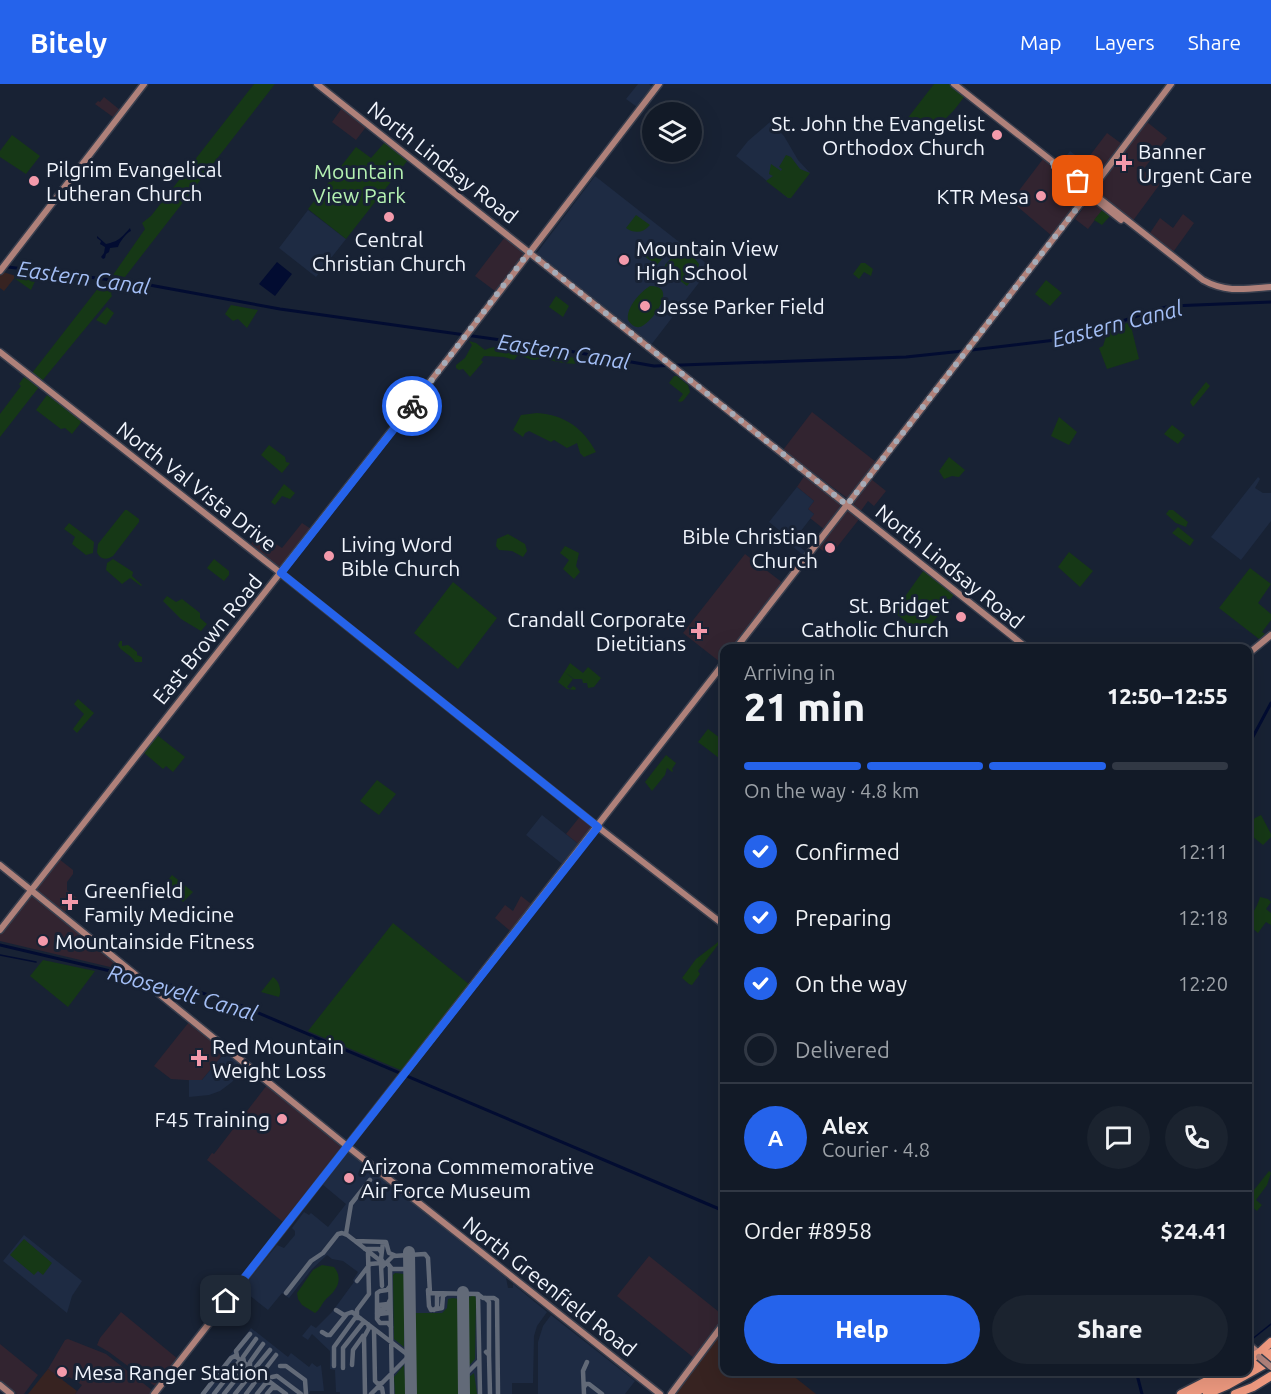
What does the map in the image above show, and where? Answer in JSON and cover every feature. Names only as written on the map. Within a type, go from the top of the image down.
[{"type":"highway","points":[[1257,1356],[1271,1342]]},
{"type":"highway","points":[[1252,1365],[1271,1353]]},
{"type":"highway","points":[[1252,1373],[1271,1364]]},
{"type":"highway","points":[[1181,1394],[1216,1376]]},
{"type":"highway","points":[[1191,1394],[1230,1376]]},
{"type":"highway","points":[[1207,1394],[1245,1376]]},
{"type":"highway","points":[[1235,1394],[1271,1376]]},
{"type":"main road","points":[[2,268],[144,84]]},
{"type":"main road","name":"North Lindsay Road","points":[[317,84],[1022,644]]},
{"type":"main road","name":"East Brown Road","points":[[0,930],[466,336],[659,84]]},
{"type":"main road","points":[[954,84],[1050,161],[1055,168],[1209,284],[1234,291],[1271,288]]},
{"type":"main road","points":[[739,644],[1090,193],[1171,84]]},
{"type":"main road","name":"North Val Vista Drive","points":[[0,352],[720,924]]},
{"type":"main road","points":[[1252,651],[1271,634]]},
{"type":"main road","points":[[154,1394],[720,668]]},
{"type":"main road","name":"North Greenfield Road","points":[[0,865],[347,1146],[660,1394]]},
{"type":"main road","points":[[669,1394],[720,1328]]},
{"type":"main road","points":[[1257,1356],[1271,1364]]},
{"type":"main road","points":[[0,1385],[11,1394]]},
{"type":"shaded area","points":[[638,84],[649,84],[652,87],[637,107],[626,99]]},
{"type":"shaded area","points":[[104,97],[120,110],[113,117],[95,104]]},
{"type":"shaded area","points":[[342,108],[366,127],[356,140],[332,122]]},
{"type":"shaded area","points":[[770,122],[784,136],[798,160],[810,173],[788,198],[736,156],[748,141]]},
{"type":"shaded area","points":[[1147,122],[1167,138],[1143,170],[1160,184],[1132,222],[1096,190]]},
{"type":"shaded area","points":[[1107,133],[1122,144],[1090,185],[1087,185],[1072,173],[1082,160],[1085,162]]},
{"type":"shaded area","points":[[1070,151],[1082,160],[1072,173],[1060,164]]},
{"type":"shaded area","points":[[1043,159],[1083,195],[1052,236],[1011,201]]},
{"type":"shaded area","name":"Mountain View High School","points":[[595,176],[711,267],[651,345],[536,254]]},
{"type":"shaded area","points":[[1090,199],[1104,208],[1088,229],[1075,219]]},
{"type":"shaded area","points":[[308,210],[346,239],[316,277],[279,248]]},
{"type":"shaded area","points":[[1183,214],[1194,223],[1171,255],[1148,236],[1160,218],[1173,228]]},
{"type":"shaded area","points":[[130,228],[131,231],[118,247],[110,248],[103,259],[101,257],[105,247],[100,244],[101,241],[97,236],[106,244],[119,239]]},
{"type":"shaded area","points":[[505,237],[524,254],[495,291],[475,276]]},
{"type":"shaded area","points":[[277,262],[292,274],[275,296],[259,284]]},
{"type":"shaded area","points":[[3,272],[16,276],[4,291],[0,288],[0,276]]},
{"type":"shaded area","points":[[812,412],[876,462],[847,498],[783,450]]},
{"type":"shaded area","points":[[805,475],[843,505],[825,530],[810,518],[814,514],[808,509],[814,501],[797,487]]},
{"type":"shaded area","points":[[1258,477],[1260,479],[1255,488],[1263,493],[1271,493],[1271,521],[1241,560],[1211,537]]},
{"type":"shaded area","points":[[871,479],[886,491],[874,506],[868,501],[860,512],[852,504]]},
{"type":"shaded area","points":[[797,487],[814,501],[808,509],[814,514],[793,541],[806,552],[803,555],[787,542],[789,538],[769,522]]},
{"type":"shaded area","points":[[848,509],[860,518],[830,556],[818,547]]},
{"type":"shaded area","points":[[302,523],[311,529],[281,568],[251,544],[257,536],[272,549],[276,544],[282,548]]},
{"type":"shaded area","points":[[745,554],[783,583],[736,644],[720,644],[720,662],[683,633]]},
{"type":"shaded area","points":[[582,814],[598,827],[582,847],[566,834]]},
{"type":"shaded area","points":[[542,815],[582,847],[566,867],[526,835]]},
{"type":"shaded area","points":[[59,859],[73,870],[67,882],[67,890],[77,898],[64,913],[36,889]]},
{"type":"shaded area","points":[[521,896],[535,907],[514,934],[495,918],[505,905],[513,911]]},
{"type":"shaded area","points":[[31,897],[34,897],[127,971],[0,941],[0,934]]},
{"type":"shaded area","points":[[189,1022],[226,1051],[201,1081],[171,1079],[154,1066]]},
{"type":"shaded area","points":[[226,1051],[244,1068],[232,1082],[220,1091],[209,1095],[189,1097],[189,1080],[202,1080]]},
{"type":"shaded area","points":[[267,1085],[341,1147],[283,1222],[207,1160]]},
{"type":"shaded area","points":[[348,1151],[506,1278],[508,1288],[513,1288],[513,1284],[547,1312],[537,1326],[534,1336],[533,1383],[512,1383],[512,1394],[340,1394],[336,1392],[335,1370],[330,1369],[330,1351],[312,1334],[308,1340],[302,1336],[311,1325],[316,1328],[332,1312],[354,1282],[358,1272],[343,1261],[332,1259],[327,1255],[312,1269],[289,1298],[282,1293],[268,1310],[244,1291],[243,1287],[277,1245],[284,1248],[295,1235],[292,1228],[304,1212],[309,1215],[311,1213],[328,1227],[346,1204],[322,1184]]},
{"type":"shaded area","points":[[24,1235],[82,1281],[72,1296],[67,1313],[3,1261]]},
{"type":"shaded area","points":[[649,1256],[720,1313],[720,1324],[694,1358],[617,1296]]},
{"type":"shaded area","points":[[121,1312],[178,1359],[156,1387],[97,1345]]},
{"type":"shaded area","points":[[551,1315],[635,1381],[625,1394],[538,1394],[538,1342],[543,1326]]},
{"type":"shaded area","points":[[251,1328],[288,1357],[291,1353],[309,1367],[312,1363],[317,1367],[321,1365],[324,1391],[310,1391],[309,1394],[200,1394]]},
{"type":"shaded area","points":[[720,1328],[720,1376],[793,1376],[816,1394],[671,1394]]},
{"type":"shaded area","points":[[68,1339],[106,1354],[153,1391],[151,1394],[75,1394],[82,1385],[69,1377],[61,1380],[48,1369],[65,1340]]},
{"type":"shaded area","points":[[0,1344],[38,1375],[24,1394],[17,1394],[0,1381]]},
{"type":"shaded area","points":[[48,1369],[77,1391],[75,1394],[28,1394]]},
{"type":"green space","points":[[254,84],[275,84],[125,277],[113,275],[145,229],[142,223],[151,216]]},
{"type":"green space","points":[[934,84],[950,84],[964,97],[943,120],[930,125],[913,125],[907,119]]},
{"type":"green space","points":[[12,135],[40,156],[26,174],[0,157],[0,151]]},
{"type":"green space","name":"Mountain View Park","points":[[385,142],[408,160],[346,239],[308,209],[356,147],[371,158]]},
{"type":"green space","points":[[786,155],[791,157],[800,169],[810,173],[791,198],[766,181],[773,176],[769,174],[771,164],[781,171],[779,167]]},
{"type":"green space","points":[[1103,209],[1111,215],[1102,225],[1094,220]]},
{"type":"green space","points":[[636,215],[650,225],[645,230],[639,232],[626,228]]},
{"type":"green space","points":[[682,246],[699,264],[697,273],[687,286],[666,272],[665,265]]},
{"type":"green space","points":[[653,248],[660,249],[666,254],[657,265],[644,256]]},
{"type":"green space","points":[[861,263],[873,269],[871,276],[864,272],[859,279],[853,274]]},
{"type":"green space","points":[[16,276],[36,279],[31,290],[14,278]]},
{"type":"green space","points":[[1046,280],[1062,293],[1050,306],[1035,294]]},
{"type":"green space","points":[[650,286],[659,287],[663,292],[663,298],[650,319],[640,327],[636,327],[628,320],[629,310],[638,296]]},
{"type":"green space","points":[[99,287],[114,289],[112,296],[42,381],[32,373]]},
{"type":"green space","points":[[556,296],[569,306],[563,317],[549,307]]},
{"type":"green space","points":[[231,305],[258,310],[247,328],[238,319],[233,321],[225,314]]},
{"type":"green space","points":[[107,307],[114,313],[106,325],[96,320]]},
{"type":"green space","points":[[1130,322],[1139,359],[1107,369],[1099,348],[1103,346],[1108,330]]},
{"type":"green space","points":[[469,341],[485,350],[494,347],[512,348],[577,358],[579,363],[563,363],[546,358],[533,360],[518,355],[514,360],[484,356],[481,360],[483,362],[470,377],[463,369],[456,368],[472,345]]},
{"type":"green space","points":[[674,376],[688,385],[690,392],[680,402],[678,401],[683,394],[669,383]]},
{"type":"green space","points":[[24,377],[39,387],[0,437],[0,414],[21,386],[19,384]]},
{"type":"green space","points":[[1206,382],[1210,386],[1193,407],[1190,402]]},
{"type":"green space","points":[[47,395],[83,420],[72,434],[65,428],[61,429],[36,410]]},
{"type":"green space","points":[[547,414],[572,424],[585,436],[596,452],[584,457],[577,443],[567,448],[554,440],[551,442],[529,431],[523,437],[513,430],[521,415]]},
{"type":"green space","points":[[1059,417],[1077,432],[1069,445],[1051,436]]},
{"type":"green space","points":[[1172,425],[1185,435],[1178,444],[1164,434]]},
{"type":"green space","points":[[269,445],[285,457],[286,462],[290,463],[282,473],[261,455]]},
{"type":"green space","points":[[949,457],[965,470],[959,477],[952,476],[944,479],[939,471]]},
{"type":"green space","points":[[284,484],[295,493],[290,499],[282,496],[275,505],[271,502]]},
{"type":"green space","points":[[125,510],[139,519],[139,522],[113,556],[102,558],[97,552],[98,544]]},
{"type":"green space","points":[[1169,510],[1173,510],[1188,522],[1186,527],[1176,523],[1166,514]]},
{"type":"green space","points":[[69,523],[94,542],[93,553],[86,555],[72,544],[75,537],[64,529]]},
{"type":"green space","points":[[1178,527],[1194,540],[1190,546],[1172,533]]},
{"type":"green space","points":[[508,534],[525,544],[527,551],[523,557],[512,551],[499,550],[496,546],[497,539]]},
{"type":"green space","points":[[565,546],[579,553],[576,566],[580,572],[574,579],[563,569],[569,560],[560,553]]},
{"type":"green space","points":[[1069,552],[1093,571],[1080,587],[1058,567]]},
{"type":"green space","points":[[113,559],[133,572],[132,576],[142,585],[130,578],[122,584],[106,570],[107,563]]},
{"type":"green space","points":[[214,559],[229,571],[224,581],[207,568]]},
{"type":"green space","points":[[926,567],[956,592],[923,635],[894,612]]},
{"type":"green space","points":[[1250,568],[1271,584],[1258,603],[1271,614],[1271,620],[1262,632],[1265,634],[1259,639],[1219,608]]},
{"type":"green space","points":[[453,582],[497,618],[458,669],[414,633]]},
{"type":"green space","points":[[167,596],[176,602],[182,599],[200,613],[200,618],[207,624],[201,631],[181,619],[163,601]]},
{"type":"green space","points":[[122,641],[122,646],[128,645],[142,657],[142,662],[135,662],[121,649],[118,645]]},
{"type":"green space","points":[[570,663],[583,673],[588,667],[601,678],[594,687],[588,688],[587,683],[583,683],[582,679],[574,679],[565,672],[573,679],[567,687],[576,688],[575,690],[567,689],[558,682]]},
{"type":"green space","points":[[78,699],[94,713],[77,733],[73,729],[84,714],[74,704]]},
{"type":"green space","points":[[708,729],[720,738],[720,757],[719,758],[698,742]]},
{"type":"green space","points":[[157,735],[185,757],[173,772],[166,766],[163,769],[143,752]]},
{"type":"green space","points":[[666,755],[676,763],[673,771],[667,768],[665,775],[652,791],[645,782]]},
{"type":"green space","points":[[377,780],[396,794],[379,815],[360,801]]},
{"type":"green space","points":[[1261,815],[1271,834],[1263,845],[1252,837],[1252,821]]},
{"type":"green space","points":[[172,875],[193,892],[183,902],[174,894],[171,897],[160,890]]},
{"type":"green space","points":[[1260,897],[1271,902],[1266,909],[1271,913],[1271,925],[1266,922],[1258,933],[1252,928],[1252,915]]},
{"type":"green space","points":[[393,923],[470,985],[403,1071],[308,1031]]},
{"type":"green space","points":[[720,939],[720,942],[698,971],[700,974],[692,985],[689,984],[682,978],[696,959]]},
{"type":"green space","points":[[43,960],[95,971],[68,1007],[30,976]]},
{"type":"green space","points":[[273,977],[279,986],[279,997],[261,992]]},
{"type":"green space","points":[[1269,1171],[1271,1173],[1267,1185],[1256,1200],[1262,1205],[1257,1211],[1252,1207],[1252,1192]]},
{"type":"green space","points":[[24,1239],[52,1263],[43,1275],[38,1271],[34,1275],[10,1255]]},
{"type":"green space","points":[[322,1265],[334,1267],[339,1277],[335,1289],[315,1313],[302,1305],[297,1293],[313,1270]]},
{"type":"green space","points":[[395,1273],[404,1274],[404,1347],[394,1339],[393,1275]]},
{"type":"green space","points":[[474,1295],[476,1298],[475,1359],[468,1367],[467,1298]]},
{"type":"green space","points":[[448,1299],[458,1299],[459,1304],[460,1394],[416,1394],[415,1313],[442,1313],[447,1308]]},
{"type":"green space","points":[[404,1365],[406,1394],[395,1394],[394,1377]]},
{"type":"green space","points":[[474,1373],[477,1394],[469,1394],[468,1378]]},
{"type":"waterway","name":"Eastern Canal","points":[[0,266],[144,284],[280,309],[529,344],[654,366],[906,357],[1072,338],[1171,306],[1271,302]]},
{"type":"waterway","points":[[1252,739],[1271,703]]},
{"type":"waterway","name":"Roosevelt Canal","points":[[0,945],[136,977]]},
{"type":"waterway","points":[[0,955],[36,962]]},
{"type":"waterway","name":"Roosevelt Canal","points":[[142,978],[242,1006],[720,1209]]},
{"type":"waterway","points":[[1252,1339],[1271,1324]]},
{"type":"waterway","points":[[1137,1376],[1142,1394]]},
{"type":"taxiway","points":[[370,1180],[351,1204],[346,1234],[392,1269],[409,1269]]},
{"type":"taxiway","points":[[286,1293],[311,1261],[323,1253],[338,1234],[347,1235]]},
{"type":"taxiway","points":[[355,1241],[386,1242],[389,1253],[394,1255]]},
{"type":"taxiway","points":[[383,1242],[381,1259],[383,1262]]},
{"type":"taxiway","points":[[365,1249],[379,1249],[381,1252]]},
{"type":"taxiway","points":[[357,1315],[357,1310],[369,1294],[368,1253]]},
{"type":"taxiway","points":[[382,1267],[393,1256],[425,1254],[428,1258],[430,1293],[478,1294],[480,1394]]},
{"type":"taxiway","points":[[357,1281],[370,1264],[381,1263]]},
{"type":"taxiway","points":[[381,1265],[382,1286]]},
{"type":"taxiway","points":[[390,1268],[392,1394]]},
{"type":"taxiway","points":[[390,1286],[387,1290],[377,1293],[377,1319],[380,1323],[388,1323],[391,1327]]},
{"type":"taxiway","points":[[428,1290],[431,1310],[442,1308],[443,1296],[446,1294]]},
{"type":"taxiway","points":[[434,1310],[437,1307],[437,1296],[440,1294]]},
{"type":"taxiway","points":[[479,1295],[483,1298],[497,1300],[498,1394]]},
{"type":"taxiway","points":[[485,1298],[489,1302],[489,1355]]},
{"type":"taxiway","points":[[377,1309],[379,1305],[388,1304],[390,1300]]},
{"type":"taxiway","points":[[377,1313],[379,1310],[388,1308],[390,1304]]},
{"type":"taxiway","points":[[377,1318],[379,1314],[388,1313],[390,1309]]},
{"type":"taxiway","points":[[336,1310],[344,1315],[352,1312],[408,1355],[410,1360]]},
{"type":"taxiway","points":[[322,1332],[330,1335],[346,1315]]},
{"type":"taxiway","points":[[334,1366],[334,1347],[355,1318],[360,1318]]},
{"type":"taxiway","points":[[343,1368],[343,1348],[365,1322]]},
{"type":"taxiway","points":[[365,1394],[364,1337],[369,1328],[368,1324]]},
{"type":"taxiway","points":[[374,1330],[375,1381],[378,1384],[382,1383]]},
{"type":"taxiway","points":[[237,1356],[236,1351],[250,1334]]},
{"type":"taxiway","points":[[352,1365],[353,1350],[363,1336]]},
{"type":"taxiway","points":[[214,1394],[239,1362],[244,1362],[243,1357],[256,1339]]},
{"type":"taxiway","points":[[224,1394],[244,1369],[250,1367],[250,1362],[263,1344]]},
{"type":"taxiway","points":[[235,1394],[252,1373],[257,1372],[256,1367],[270,1350]]},
{"type":"taxiway","points":[[371,1394],[408,1357],[410,1350]]},
{"type":"taxiway","points":[[486,1352],[489,1355],[490,1394]]},
{"type":"taxiway","points":[[246,1394],[258,1378],[264,1377],[263,1372],[276,1355]]},
{"type":"taxiway","points":[[203,1394],[235,1356],[286,1394]]},
{"type":"taxiway","points":[[464,1379],[479,1361]]},
{"type":"taxiway","points":[[584,1394],[583,1371],[587,1362]]},
{"type":"taxiway","points":[[280,1366],[286,1366],[305,1380],[306,1394]]},
{"type":"taxiway","points":[[272,1377],[277,1376],[301,1394]]},
{"type":"taxiway","points":[[257,1394],[265,1384],[270,1382]]},
{"type":"taxiway","points":[[584,1387],[589,1384],[602,1394]]},
{"type":"taxiway","points":[[267,1394],[272,1388],[277,1388]]},
{"type":"taxiway","points":[[377,1388],[382,1388],[383,1394]]},
{"type":"runway","points":[[409,1252],[411,1394]]},
{"type":"runway","points":[[463,1292],[464,1394]]},
{"type":"way so far","points":[[412,406],[529,252],[847,505],[1088,194],[1055,168],[1050,161],[1078,181]]},
{"type":"place","name":"St. John the Evangelist Orthodox Church","points":[[997,135]]},
{"type":"place","name":"Banner Urgent Care","points":[[1124,163]]},
{"type":"place","name":"Pilgrim Evangelical Lutheran Church","points":[[34,181]]},
{"type":"place","name":"KTR Mesa","points":[[1041,196]]},
{"type":"place","name":"Central Christian Church","points":[[389,217]]},
{"type":"place","name":"Mountain View High School","points":[[624,260]]},
{"type":"place","name":"Jesse Parker Field","points":[[645,306]]},
{"type":"place","name":"Bible Christian Church","points":[[830,548]]},
{"type":"place","name":"Living Word Bible Church","points":[[329,556]]},
{"type":"place","name":"St. Bridget Catholic Church","points":[[961,617]]},
{"type":"place","name":"Crandall Corporate Dietitians","points":[[699,631]]},
{"type":"place","name":"Greenfield Family Medicine","points":[[70,902]]},
{"type":"place","name":"Mountainside Fitness","points":[[43,941]]},
{"type":"place","name":"Red Mountain Weight Loss","points":[[199,1058]]},
{"type":"place","name":"F45 Training","points":[[282,1119]]},
{"type":"place","name":"Arizona Commemorative Air Force Museum","points":[[349,1178]]},
{"type":"place","name":"Mesa Ranger Station","points":[[62,1372]]},
{"type":"route","points":[[226,1301],[598,827],[281,573],[412,406]]}]
